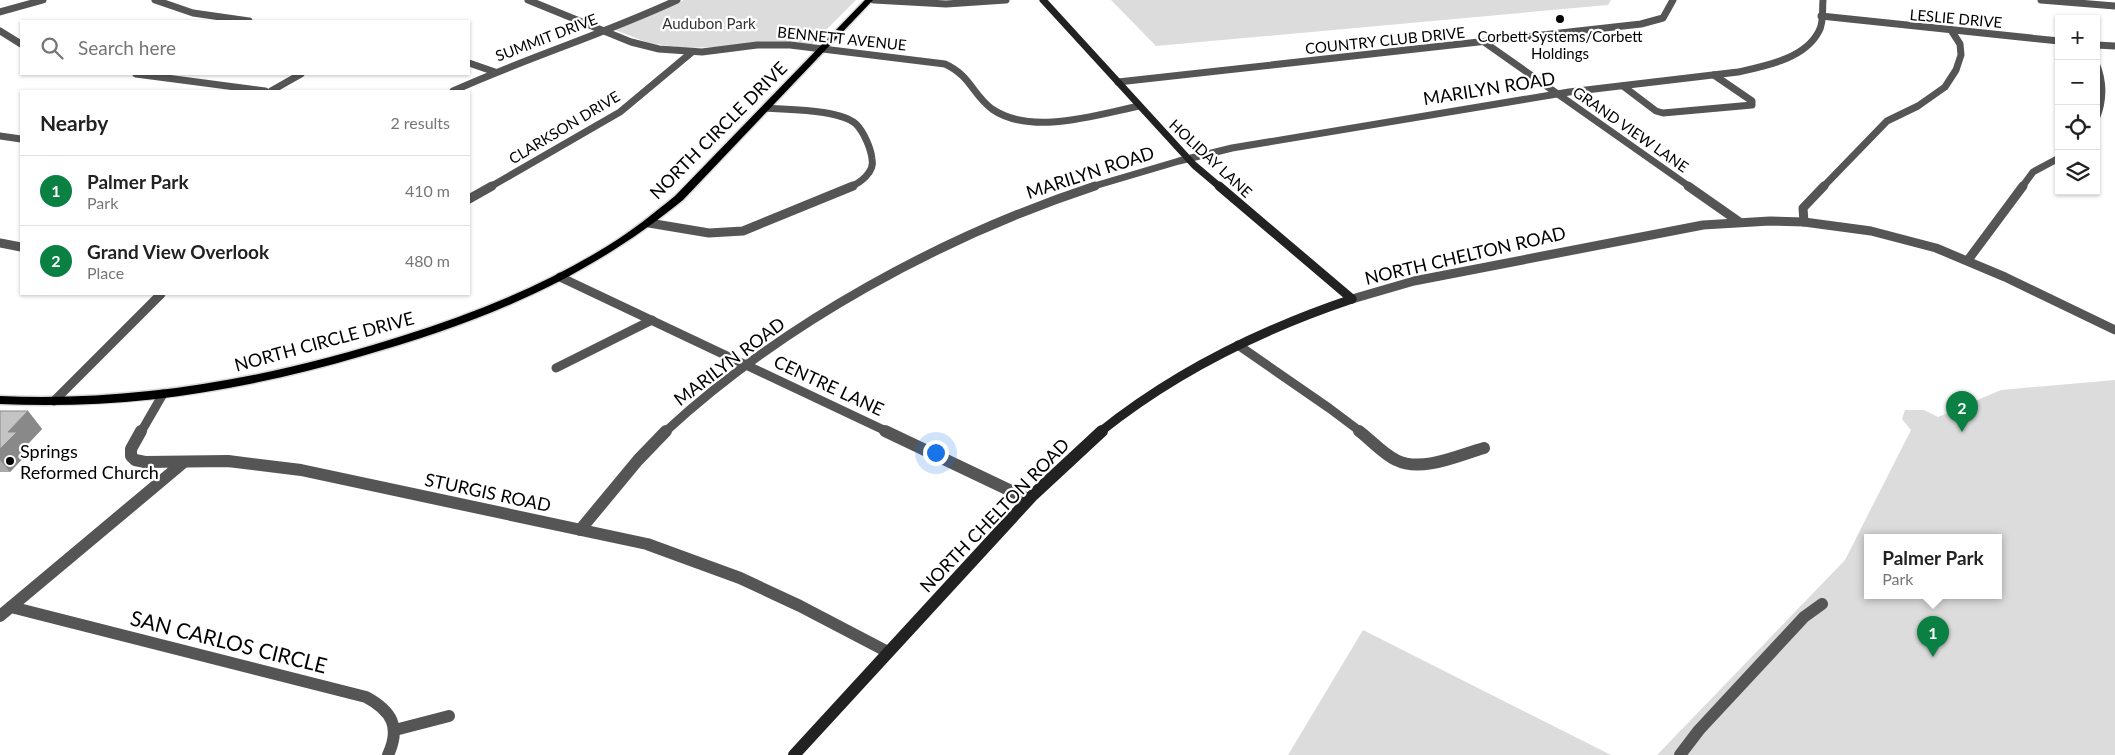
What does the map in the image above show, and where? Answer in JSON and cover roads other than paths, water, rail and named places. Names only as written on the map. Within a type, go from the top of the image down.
[{"type":"main road","name":"NORTH CIRCLE DRIVE","points":[[0,400],[54,401],[163,394],[208,388],[298,370],[340,359],[479,314],[560,277],[617,244],[648,223],[679,198],[869,0]]},
{"type":"street","points":[[0,12],[43,0]]},
{"type":"street","points":[[155,0],[193,13],[242,20]]},
{"type":"street","name":"BENNETT AVENUE","points":[[528,0],[640,45],[692,52],[771,45],[823,49],[945,64],[963,74],[983,100],[995,111],[1022,120],[1058,121],[1140,106]]},
{"type":"street","name":"SUMMIT DRIVE","points":[[456,90],[495,72],[677,0]]},
{"type":"street","points":[[874,0],[933,4],[1006,0]]},
{"type":"street","name":"HOLIDAY LANE","points":[[1043,0],[1187,158],[1352,300]]},
{"type":"street","name":"COUNTRY CLUB DRIVE","points":[[1118,82],[1650,22],[1663,18],[1673,0]]},
{"type":"street","name":"MARILYN ROAD","points":[[580,530],[657,440],[701,400],[746,366],[813,320],[918,260],[961,238],[1050,200],[1187,158],[1275,139],[1557,94],[1714,75],[1763,66],[1798,52],[1816,36],[1821,25],[1823,0]]},
{"type":"street","points":[[2041,0],[2115,6]]},
{"type":"street","name":"LESLIE DRIVE","points":[[1821,16],[2055,41]]},
{"type":"street","points":[[0,30],[20,43]]},
{"type":"street","points":[[1804,222],[1803,208],[1887,121],[1918,106],[1945,87],[1956,70],[1961,55],[1960,44],[1951,30]]},
{"type":"street","name":"GRAND VIEW LANE","points":[[1484,42],[1738,220]]},
{"type":"street","points":[[2100,44],[2115,46]]},
{"type":"street","name":"CLARKSON DRIVE","points":[[470,198],[620,112],[692,52]]},
{"type":"street","points":[[470,63],[495,72]]},
{"type":"street","points":[[2100,74],[2103,93],[2100,109]]},
{"type":"street","points":[[144,75],[257,90]]},
{"type":"street","points":[[273,90],[299,75]]},
{"type":"street","points":[[1624,86],[1656,111],[1663,113],[1752,104],[1752,101],[1714,75]]},
{"type":"street","points":[[648,223],[709,233],[743,231],[846,189],[868,175],[873,161],[858,126],[853,122],[827,115],[766,108]]},
{"type":"street","points":[[0,136],[20,139]]},
{"type":"street","points":[[1968,260],[2034,172],[2055,160]]},
{"type":"street","name":"NORTH CHELTON ROAD","points":[[794,755],[1028,499],[1070,458],[1118,418],[1188,370],[1238,344],[1296,318],[1414,281],[1504,262],[1738,220],[1804,222],[1901,237],[1968,260],[2115,330]]},
{"type":"street","points":[[4,243],[20,236]]},
{"type":"street","points":[[4,243],[20,246]]},
{"type":"street","name":"CENTRE LANE","points":[[560,277],[1028,499]]},
{"type":"street","points":[[54,401],[160,295]]},
{"type":"street","points":[[556,368],[652,320]]},
{"type":"street","points":[[1238,344],[1330,408],[1396,460],[1404,464],[1417,465],[1484,448]]},
{"type":"street","name":"STURGIS ROAD","points":[[163,394],[130,449],[131,456],[135,460],[145,462],[247,462],[301,470],[647,544],[702,561],[791,601],[888,652]]},
{"type":"street","points":[[0,616],[184,462]]},
{"type":"street","points":[[1680,755],[1699,730],[1804,616],[1822,604]]},
{"type":"street","name":"SAN CARLOS CIRCLE","points":[[11,606],[366,697],[381,704],[390,716],[395,730]]},
{"type":"street","points":[[388,755],[395,730],[449,716]]},
{"type":"place","name":"Corbett Systems/Corbett Holdings","points":[[1560,19]]},
{"type":"place","name":"Grand View Overlook","points":[[1962,432]]},
{"type":"place","name":"Springs Reformed Church","points":[[10,461]]},
{"type":"place","name":"Palmer Park","points":[[1933,657]]},
{"type":"park label","name":"Audubon Park","points":[[709,23]]}]
